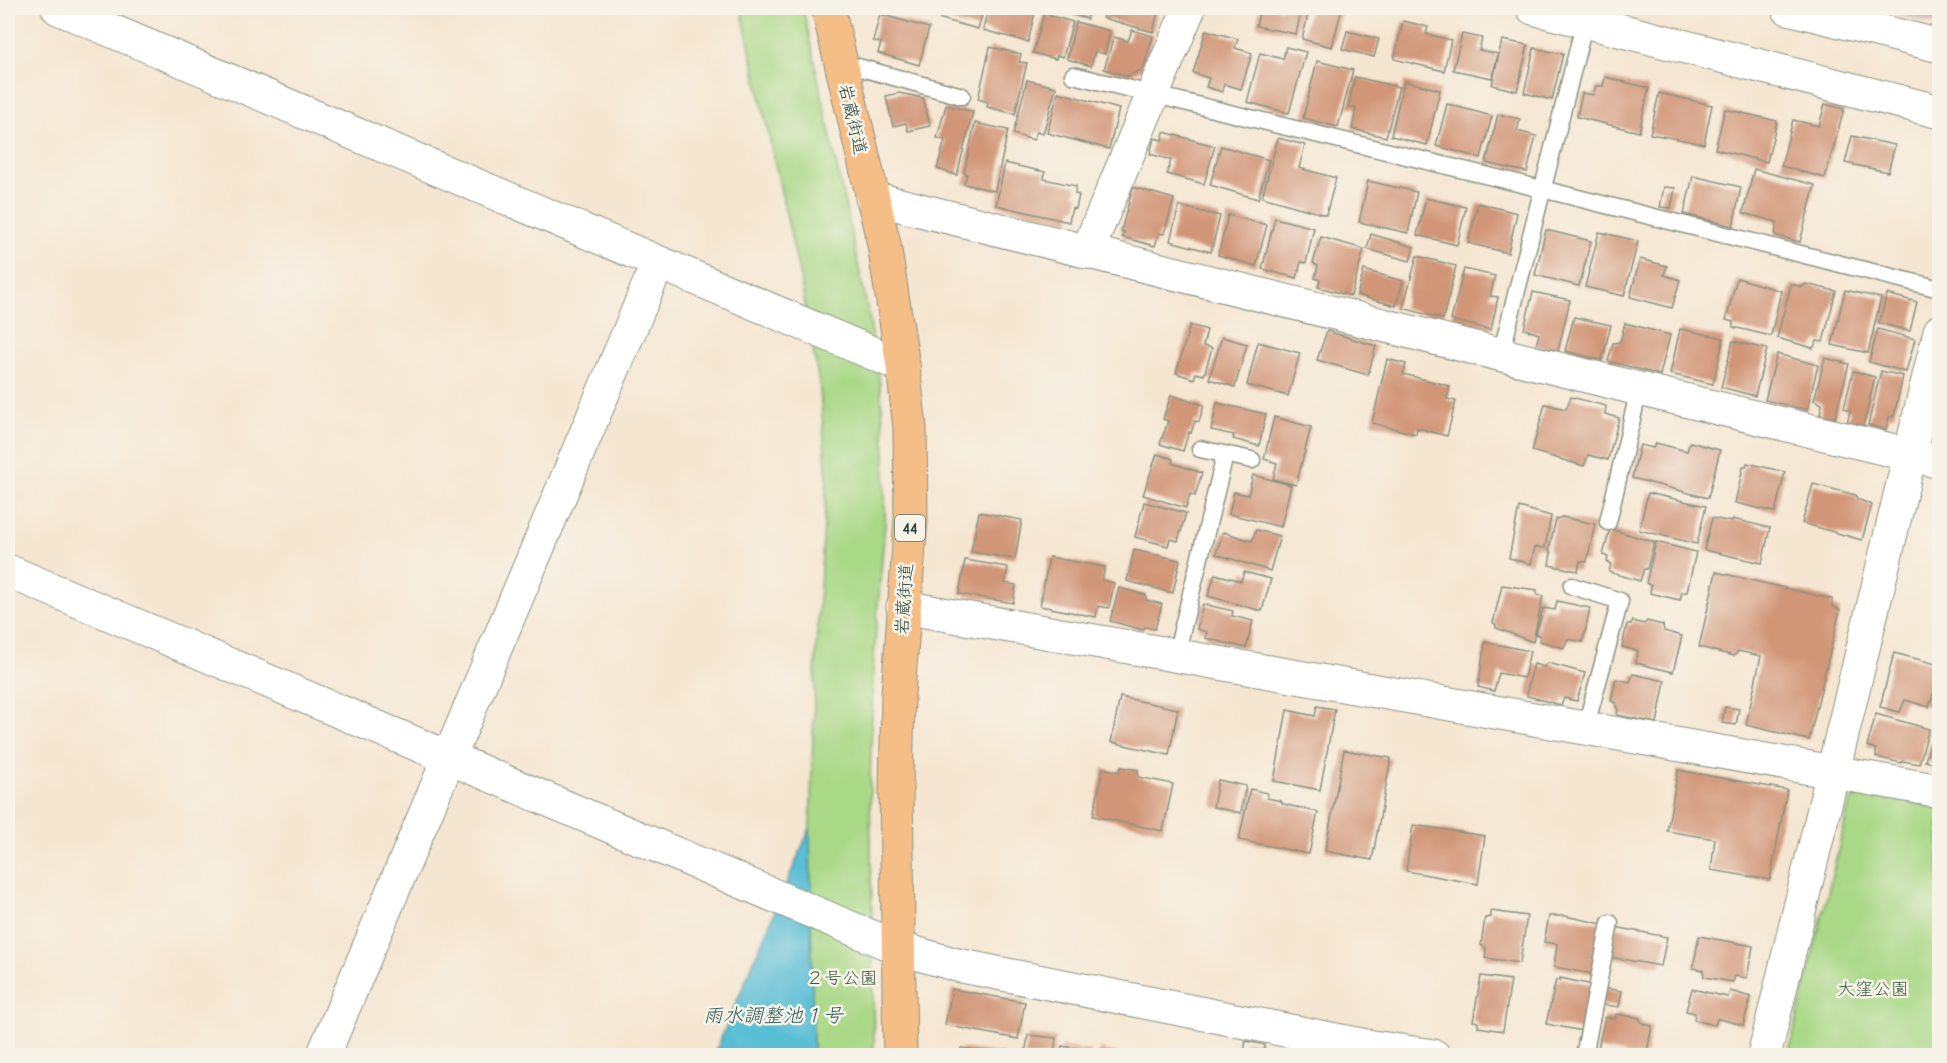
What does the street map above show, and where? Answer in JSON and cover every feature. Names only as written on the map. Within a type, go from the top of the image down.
[{"type":"main road","name":"岩蔵街道","points":[[828,8],[884,243],[910,428],[911,519],[903,606],[896,765],[900,1056]]},
{"type":"street","points":[[58,8],[903,366]]},
{"type":"street","points":[[1087,252],[1189,8]]},
{"type":"street","points":[[1533,8],[1587,14],[1940,112]]},
{"type":"street","points":[[1788,8],[1940,46]]},
{"type":"street","points":[[872,198],[1638,389],[1925,458]]},
{"type":"street","points":[[323,1056],[658,263]]},
{"type":"street","points":[[1764,1056],[1833,771],[1925,458],[1940,331]]},
{"type":"street","points":[[8,571],[898,948],[957,965],[1365,1051],[1434,1056]]},
{"type":"street","points":[[903,606],[1940,791]]},
{"type":"lane","points":[[1501,354],[1587,14]]},
{"type":"lane","points":[[840,62],[962,96]]},
{"type":"lane","points":[[1073,75],[1154,93],[1940,289]]},
{"type":"lane","points":[[1608,522],[1638,389]]},
{"type":"lane","points":[[1200,449],[1252,460]]},
{"type":"lane","points":[[1176,655],[1225,455]]},
{"type":"lane","points":[[1572,586],[1620,601],[1586,729]]},
{"type":"lane","points":[[1584,1056],[1610,923]]},
{"type":"shaded area","points":[[1869,8],[1939,8],[1939,25]]},
{"type":"green space","name":"２号公園","points":[[741,8],[803,8],[869,316],[880,384],[885,453],[885,523],[873,668],[870,788],[874,1055],[813,1055],[810,828],[816,648],[827,478],[820,388],[801,282]]},
{"type":"green space","name":"大窪公園","points":[[1862,794],[1939,808],[1939,1055],[1788,1055],[1850,802]]},
{"type":"water","name":"雨水調整池１号","points":[[810,828],[813,1055],[714,1055]]},
{"type":"building","points":[[897,8],[924,8],[922,15]]},
{"type":"building","points":[[936,8],[984,8],[978,29],[934,17]]},
{"type":"building","points":[[988,8],[1036,8],[1028,42],[983,30]]},
{"type":"building","points":[[1049,8],[1090,8],[1087,19]]},
{"type":"building","points":[[1105,8],[1159,8],[1153,32],[1103,18]]},
{"type":"building","points":[[1260,8],[1302,8],[1296,34],[1256,26]]},
{"type":"building","points":[[1310,8],[1342,8],[1332,47],[1302,39]]},
{"type":"building","points":[[880,14],[929,28],[919,65],[878,53],[881,43],[873,41]]},
{"type":"building","points":[[1044,14],[1073,22],[1063,57],[1057,55],[1056,59],[1033,53]]},
{"type":"building","points":[[1403,21],[1428,27],[1426,34],[1451,40],[1444,71],[1394,59]]},
{"type":"building","points":[[1076,22],[1110,31],[1105,54],[1095,51],[1091,66],[1067,59]]},
{"type":"building","points":[[1132,30],[1153,36],[1143,69],[1128,76],[1104,69],[1114,37],[1128,41]]},
{"type":"building","points":[[1206,30],[1238,39],[1235,48],[1252,53],[1241,89],[1224,84],[1222,92],[1206,87],[1209,78],[1193,73]]},
{"type":"building","points":[[1347,31],[1379,39],[1374,57],[1342,49]]},
{"type":"building","points":[[1462,34],[1482,38],[1479,50],[1498,54],[1492,78],[1453,70]]},
{"type":"building","points":[[1502,40],[1528,45],[1517,91],[1492,85]]},
{"type":"building","points":[[990,47],[1021,54],[1019,62],[1027,63],[1015,114],[987,107],[988,102],[978,99]]},
{"type":"building","points":[[1286,47],[1306,52],[1289,113],[1247,102],[1260,53],[1283,59]]},
{"type":"building","points":[[1534,48],[1563,54],[1552,100],[1524,93]]},
{"type":"building","points":[[1317,61],[1353,70],[1338,127],[1303,118]]},
{"type":"building","points":[[1355,77],[1399,87],[1386,137],[1352,129],[1356,108],[1348,107]]},
{"type":"building","points":[[1605,77],[1649,88],[1639,132],[1577,117],[1582,93],[1593,95],[1596,86],[1603,86]]},
{"type":"building","points":[[1027,80],[1056,87],[1043,134],[1036,132],[1034,140],[1013,134]]},
{"type":"building","points":[[1404,81],[1440,90],[1427,145],[1391,136]]},
{"type":"building","points":[[1058,92],[1119,109],[1109,149],[1047,133]]},
{"type":"building","points":[[899,93],[923,98],[930,126],[908,131],[906,123],[893,126],[886,96]]},
{"type":"building","points":[[1659,93],[1712,105],[1704,144],[1650,134]]},
{"type":"building","points":[[1447,104],[1492,116],[1481,158],[1436,146]]},
{"type":"building","points":[[1825,104],[1844,109],[1825,178],[1781,166],[1793,120],[1819,126]]},
{"type":"building","points":[[946,105],[973,112],[957,175],[937,169],[945,140],[937,138]]},
{"type":"building","points":[[1725,109],[1777,121],[1767,162],[1715,149]]},
{"type":"building","points":[[1498,114],[1520,119],[1517,131],[1536,136],[1527,172],[1486,163]]},
{"type":"building","points":[[975,123],[1008,130],[995,191],[964,184],[967,174],[964,173]]},
{"type":"building","points":[[1164,132],[1215,146],[1204,184],[1167,174],[1171,160],[1150,154],[1154,138],[1162,140]]},
{"type":"building","points":[[1852,136],[1895,145],[1888,172],[1845,163]]},
{"type":"building","points":[[1278,138],[1305,145],[1299,168],[1336,178],[1326,215],[1262,197]]},
{"type":"building","points":[[1221,146],[1269,160],[1258,199],[1210,185]]},
{"type":"building","points":[[1005,163],[1045,172],[1044,179],[1076,186],[1075,194],[1079,195],[1076,209],[1072,208],[1069,222],[996,205]]},
{"type":"building","points":[[1754,169],[1815,185],[1800,242],[1775,235],[1777,222],[1743,213]]},
{"type":"building","points":[[1693,176],[1741,187],[1733,226],[1684,214]]},
{"type":"building","points":[[1368,181],[1417,192],[1408,233],[1359,222]]},
{"type":"building","points":[[1133,187],[1174,199],[1164,234],[1159,233],[1155,246],[1122,237],[1124,232],[1121,231]]},
{"type":"building","points":[[1664,187],[1675,188],[1671,208],[1660,207]]},
{"type":"building","points":[[1426,198],[1466,207],[1457,245],[1417,235]]},
{"type":"building","points":[[1478,203],[1517,213],[1508,253],[1468,243]]},
{"type":"building","points":[[1179,206],[1220,216],[1211,252],[1170,241]]},
{"type":"building","points":[[1228,215],[1267,225],[1256,266],[1218,255]]},
{"type":"building","points":[[1275,218],[1314,228],[1306,263],[1301,262],[1297,278],[1262,269]]},
{"type":"building","points":[[1546,230],[1591,241],[1579,286],[1535,275]]},
{"type":"building","points":[[1599,232],[1638,241],[1624,296],[1585,287]]},
{"type":"building","points":[[1371,234],[1414,247],[1410,261],[1367,249]]},
{"type":"building","points":[[1321,237],[1364,249],[1351,296],[1318,287],[1320,280],[1315,278],[1318,266],[1313,263]]},
{"type":"building","points":[[1417,256],[1456,266],[1443,319],[1403,308]]},
{"type":"building","points":[[1640,259],[1667,266],[1664,275],[1680,280],[1672,308],[1630,297]]},
{"type":"building","points":[[1464,269],[1495,276],[1490,296],[1498,297],[1491,330],[1451,320]]},
{"type":"building","points":[[1364,270],[1403,281],[1396,306],[1357,295]]},
{"type":"building","points":[[1737,278],[1781,291],[1771,336],[1733,327],[1733,322],[1726,320]]},
{"type":"building","points":[[1791,284],[1802,287],[1806,284],[1836,291],[1823,342],[1817,341],[1813,348],[1777,338]]},
{"type":"building","points":[[1845,290],[1881,298],[1868,353],[1832,345]]},
{"type":"building","points":[[1533,292],[1570,300],[1558,351],[1536,346],[1539,334],[1524,329]]},
{"type":"building","points":[[1887,294],[1917,302],[1910,331],[1879,323]]},
{"type":"building","points":[[1574,317],[1611,325],[1602,360],[1565,351]]},
{"type":"building","points":[[1625,323],[1670,335],[1660,375],[1608,361],[1613,343],[1620,342]]},
{"type":"building","points":[[1190,325],[1207,330],[1203,346],[1212,348],[1204,375],[1196,373],[1194,379],[1176,373]]},
{"type":"building","points":[[1680,329],[1724,338],[1713,384],[1670,374]]},
{"type":"building","points":[[1878,329],[1915,339],[1906,372],[1869,362]]},
{"type":"building","points":[[1327,331],[1376,346],[1368,375],[1317,360]]},
{"type":"building","points":[[1222,337],[1247,344],[1235,387],[1209,379]]},
{"type":"building","points":[[1733,341],[1767,349],[1755,396],[1721,387]]},
{"type":"building","points":[[1258,342],[1300,353],[1288,396],[1247,385]]},
{"type":"building","points":[[1777,354],[1818,365],[1807,410],[1765,400]]},
{"type":"building","points":[[1825,358],[1849,364],[1835,418],[1820,415],[1822,404],[1814,400]]},
{"type":"building","points":[[1387,359],[1406,364],[1403,374],[1450,386],[1447,399],[1456,401],[1447,436],[1417,428],[1416,434],[1372,423]]},
{"type":"building","points":[[1853,371],[1875,377],[1863,426],[1847,423],[1850,411],[1844,408]]},
{"type":"building","points":[[1881,371],[1903,376],[1894,416],[1889,417],[1886,429],[1868,425]]},
{"type":"building","points":[[1171,395],[1204,405],[1199,422],[1195,421],[1183,451],[1160,444],[1168,421],[1163,419]]},
{"type":"building","points":[[1571,397],[1606,406],[1605,414],[1619,418],[1608,460],[1588,455],[1584,466],[1532,451],[1545,404],[1566,409]]},
{"type":"building","points":[[1217,403],[1266,414],[1259,446],[1233,439],[1234,435],[1211,430]]},
{"type":"building","points":[[1274,417],[1311,427],[1296,485],[1273,479],[1277,463],[1264,459]]},
{"type":"building","points":[[1690,442],[1720,450],[1708,498],[1632,478],[1640,445],[1653,448],[1656,443],[1687,451]]},
{"type":"building","points":[[1157,454],[1173,459],[1172,463],[1202,473],[1195,496],[1190,494],[1186,508],[1143,495]]},
{"type":"building","points":[[1747,463],[1785,472],[1775,512],[1735,503],[1743,467],[1746,467]]},
{"type":"building","points":[[1253,475],[1291,485],[1281,527],[1229,514],[1234,492],[1248,495]]},
{"type":"building","points":[[1813,484],[1856,495],[1857,499],[1872,505],[1862,540],[1802,523]]},
{"type":"building","points":[[1648,493],[1706,506],[1697,544],[1639,530]]},
{"type":"building","points":[[1144,502],[1186,513],[1178,541],[1170,539],[1168,546],[1135,537]]},
{"type":"building","points":[[1519,507],[1551,516],[1545,548],[1535,547],[1531,564],[1509,558]]},
{"type":"building","points":[[979,512],[1022,520],[1015,559],[971,552]]},
{"type":"building","points":[[1562,517],[1595,524],[1587,562],[1580,561],[1578,571],[1549,565],[1551,553],[1549,549],[1556,519]]},
{"type":"building","points":[[1712,518],[1731,522],[1733,519],[1770,528],[1762,563],[1704,550]]},
{"type":"building","points":[[1610,529],[1654,542],[1647,569],[1644,569],[1640,581],[1609,572],[1611,564],[1607,562],[1608,557],[1603,555]]},
{"type":"building","points":[[1256,530],[1280,536],[1270,571],[1216,554],[1223,532],[1252,541]]},
{"type":"building","points":[[1656,542],[1696,552],[1687,592],[1682,592],[1680,600],[1650,593],[1651,586],[1646,583]]},
{"type":"building","points":[[1134,550],[1180,560],[1173,593],[1127,581]]},
{"type":"building","points":[[1049,557],[1105,567],[1102,580],[1114,583],[1109,608],[1098,606],[1096,617],[1040,606]]},
{"type":"building","points":[[965,560],[1008,567],[1005,583],[1016,585],[1013,603],[959,594]]},
{"type":"building","points":[[1244,572],[1271,579],[1262,611],[1208,596],[1215,574],[1241,581]]},
{"type":"building","points":[[1716,572],[1832,599],[1832,606],[1840,610],[1809,740],[1746,725],[1761,656],[1738,651],[1734,656],[1699,647]]},
{"type":"building","points":[[1502,585],[1537,590],[1537,595],[1543,596],[1533,642],[1496,628],[1493,623]]},
{"type":"building","points":[[1119,588],[1146,595],[1146,600],[1162,604],[1155,629],[1145,627],[1143,630],[1110,621]]},
{"type":"building","points":[[1557,601],[1590,608],[1583,642],[1568,639],[1564,648],[1539,641],[1540,636],[1536,634],[1543,608],[1555,610]]},
{"type":"building","points":[[1203,604],[1233,611],[1232,616],[1253,621],[1246,648],[1205,638],[1207,632],[1197,629]]},
{"type":"building","points":[[1633,621],[1644,624],[1647,621],[1663,625],[1664,631],[1682,636],[1673,672],[1636,663],[1638,651],[1622,647],[1627,624],[1631,625]]},
{"type":"building","points":[[1485,642],[1530,651],[1524,678],[1499,673],[1494,691],[1478,687]]},
{"type":"building","points":[[1894,653],[1940,665],[1940,673],[1929,707],[1905,700],[1900,712],[1880,707]]},
{"type":"building","points":[[1548,663],[1585,673],[1577,701],[1564,698],[1561,705],[1527,696],[1534,664],[1544,667]]},
{"type":"building","points":[[1633,674],[1665,681],[1657,723],[1617,715],[1616,703],[1611,701],[1616,679],[1630,682]]},
{"type":"building","points":[[1120,697],[1178,709],[1169,755],[1111,742]]},
{"type":"building","points":[[1317,706],[1335,709],[1320,790],[1274,781],[1287,710],[1315,716]]},
{"type":"building","points":[[1725,707],[1739,709],[1736,725],[1722,723]]},
{"type":"building","points":[[1876,714],[1929,729],[1919,764],[1903,761],[1901,763],[1876,757],[1876,749],[1867,746]]},
{"type":"building","points":[[1935,728],[1940,729],[1940,765],[1925,761]]},
{"type":"building","points":[[1344,750],[1391,758],[1372,860],[1325,851]]},
{"type":"building","points":[[1121,767],[1138,770],[1138,777],[1173,784],[1163,831],[1093,816],[1103,768],[1119,772]]},
{"type":"building","points":[[1678,770],[1787,790],[1770,880],[1711,870],[1715,839],[1667,831]]},
{"type":"building","points":[[1218,780],[1246,786],[1241,813],[1213,807]]},
{"type":"building","points":[[1250,789],[1267,793],[1267,798],[1281,801],[1283,804],[1318,812],[1309,854],[1239,840]]},
{"type":"building","points":[[1413,825],[1485,836],[1478,884],[1406,871]]},
{"type":"building","points":[[1491,911],[1527,916],[1520,963],[1485,958],[1486,948],[1481,945],[1485,918],[1491,917]]},
{"type":"building","points":[[1549,916],[1565,916],[1603,924],[1593,974],[1554,967],[1557,944],[1544,942]]},
{"type":"building","points":[[1615,927],[1667,937],[1661,966],[1609,957]]},
{"type":"building","points":[[1699,936],[1753,946],[1747,978],[1735,976],[1733,982],[1704,977],[1703,970],[1693,968]]},
{"type":"building","points":[[1481,976],[1511,980],[1503,1031],[1478,1027],[1478,1022],[1473,1021]]},
{"type":"building","points":[[1560,978],[1588,984],[1591,988],[1583,1031],[1546,1024],[1556,980],[1559,981]]},
{"type":"building","points":[[1603,988],[1622,991],[1619,1007],[1599,1004]]},
{"type":"building","points":[[952,989],[1025,1002],[1018,1039],[945,1025]]},
{"type":"building","points":[[1692,989],[1728,997],[1730,991],[1751,997],[1743,1025],[1719,1019],[1715,1025],[1694,1020],[1695,1013],[1686,1011]]},
{"type":"building","points":[[1616,1014],[1639,1018],[1642,1023],[1652,1026],[1646,1056],[1598,1048],[1605,1017],[1615,1019]]},
{"type":"building","points":[[1028,1035],[1056,1038],[1054,1056],[1025,1056]]},
{"type":"building","points":[[1246,1041],[1265,1045],[1263,1056],[1243,1056]]},
{"type":"building","points":[[1062,1046],[1091,1051],[1090,1056],[1060,1056]]},
{"type":"building","points":[[961,1048],[1004,1054],[1004,1056],[960,1056]]},
{"type":"building","points":[[1100,1049],[1124,1055],[1124,1056],[1098,1056]]}]
